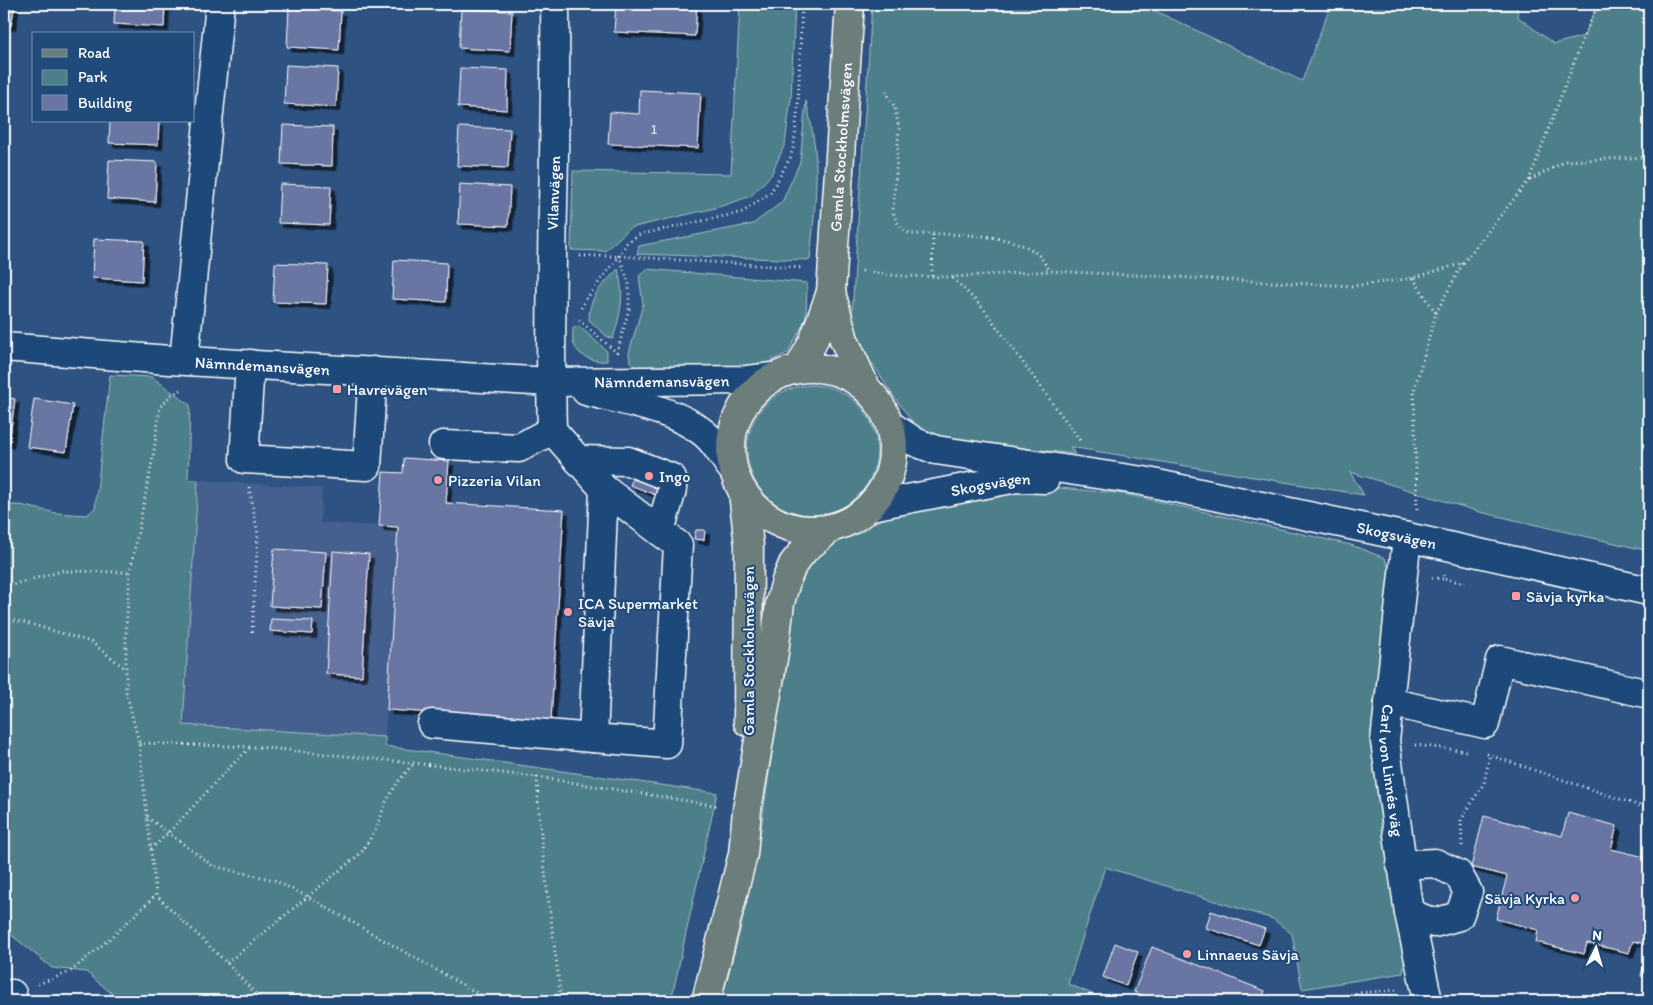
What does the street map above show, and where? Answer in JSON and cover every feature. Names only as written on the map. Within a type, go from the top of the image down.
[{"type":"main road","name":"Gamla Stockholmsvägen","points":[[799,368],[812,342],[831,292],[850,4]]},
{"type":"main road","name":"Gamla Stockholmsvägen","points":[[831,292],[844,340],[865,386]]},
{"type":"main road","points":[[799,368],[824,368],[865,386],[876,398],[891,426],[894,448],[891,472],[872,506],[856,518],[830,529],[791,528],[764,515],[738,481],[731,439],[739,413],[755,391],[773,377],[799,368]]},
{"type":"main road","name":"Gamla Stockholmsvägen","points":[[738,481],[749,546],[747,810]]},
{"type":"main road","name":"Gamla Stockholmsvägen","points":[[706,1001],[743,854],[747,810],[774,653],[780,603],[793,564],[805,549],[830,529]]},
{"type":"street","points":[[184,360],[220,4]]},
{"type":"street","name":"Vilanvägen","points":[[552,430],[550,328],[556,84],[555,4]]},
{"type":"street","name":"Nämndemansvägen","points":[[4,347],[551,382],[747,380],[773,377]]},
{"type":"street","points":[[250,364],[244,459],[367,466],[373,372]]},
{"type":"street","name":"Nämndemansvägen","points":[[551,382],[674,415],[706,435],[738,481]]},
{"type":"street","name":"Skogsvägen","points":[[891,426],[915,442],[936,450],[1143,481],[1649,591]]},
{"type":"street","points":[[432,724],[667,744],[678,545],[604,489],[552,430],[519,448],[443,445]]},
{"type":"street","points":[[578,460],[628,461],[672,478],[672,490],[660,531]]},
{"type":"street","name":"Skogsvägen","points":[[872,506],[1017,478],[1143,481]]},
{"type":"street","points":[[593,738],[604,489]]},
{"type":"street","name":"Carl von Linnés väg","points":[[1406,537],[1384,741],[1401,865],[1426,994]]},
{"type":"street","points":[[1389,702],[1486,724],[1500,660],[1649,694]]},
{"type":"street","points":[[1401,865],[1435,863],[1458,874],[1468,892],[1459,916],[1434,923],[1409,913]]},
{"type":"path","points":[[550,328],[576,317],[586,299],[627,243],[638,235],[743,212],[771,192],[790,158],[794,145],[798,104],[802,4]]},
{"type":"path","points":[[1406,537],[1417,515],[1414,390],[1436,313],[1463,263],[1529,180],[1598,4]]},
{"type":"path","points":[[886,91],[895,108],[898,129],[893,203],[896,222],[903,230],[911,234],[990,237],[1016,243],[1036,252],[1050,271]]},
{"type":"path","points":[[1529,180],[1566,161],[1649,157]]},
{"type":"path","points":[[932,276],[933,234]]},
{"type":"path","points":[[552,256],[619,256],[811,268]]},
{"type":"path","points":[[862,271],[899,276],[952,277],[1050,271],[1354,286],[1414,278],[1463,263]]},
{"type":"path","points":[[952,277],[983,308],[1082,443]]},
{"type":"path","points":[[1414,278],[1436,313]]},
{"type":"path","points":[[576,317],[617,353]]},
{"type":"path","points":[[186,387],[171,395],[160,407],[153,457],[130,572],[126,629],[126,691],[139,743],[156,895],[262,1001]]},
{"type":"path","points":[[244,459],[258,535],[252,633]]},
{"type":"path","points":[[4,587],[62,572],[130,572]]},
{"type":"path","points":[[4,619],[27,623],[91,642],[126,669]]},
{"type":"path","points":[[1458,874],[1463,859],[1461,820],[1484,782],[1490,754],[1486,724]]},
{"type":"path","points":[[1384,741],[1471,752]]},
{"type":"path","points":[[139,743],[251,747],[414,763],[537,778],[747,810]]},
{"type":"path","points":[[150,850],[169,833],[227,768],[251,747]]},
{"type":"path","points":[[1480,753],[1490,754],[1649,809]]},
{"type":"path","points":[[227,964],[361,853],[376,829],[386,802],[397,783],[414,763]]},
{"type":"path","points":[[537,778],[539,826],[544,852],[561,1001]]},
{"type":"path","points":[[147,816],[213,866],[274,880],[308,897],[491,1001]]},
{"type":"path","points":[[8,998],[70,972],[113,936],[156,895]]},
{"type":"path","points":[[1312,1001],[1358,993],[1426,994]]},
{"type":"shaded area","points":[[198,480],[322,488],[320,523],[398,527],[385,737],[183,725]]},
{"type":"green space","points":[[740,4],[795,4],[791,98],[785,144],[771,175],[751,196],[719,207],[630,228],[605,251],[571,250],[573,171],[731,174]]},
{"type":"green space","points":[[872,4],[1141,4],[1302,81],[1331,4],[1517,4],[1518,17],[1554,44],[1584,36],[1598,4],[1649,4],[1649,551],[1480,512],[1350,472],[1364,495],[1070,447],[1075,454],[948,439],[920,432],[873,364],[865,362],[852,314]]},
{"type":"green space","points":[[806,101],[815,147],[816,163],[810,260],[637,254],[639,246],[753,224],[782,202],[800,162]]},
{"type":"green space","points":[[618,269],[622,297],[613,339],[606,336],[589,320],[594,297]]},
{"type":"green space","points":[[647,269],[807,283],[806,318],[788,353],[757,367],[637,368],[630,362],[629,353],[643,304],[639,276]]},
{"type":"green space","points":[[579,326],[607,351],[607,361],[598,361],[580,353],[573,341],[573,328]]},
{"type":"green space","points":[[110,375],[152,377],[190,405],[188,480],[198,480],[183,725],[385,737],[385,746],[717,793],[671,1001],[121,1001],[86,972],[52,968],[4,929],[4,505],[20,505],[56,513],[87,515],[95,508]]},
{"type":"green space","points":[[812,385],[825,386],[837,390],[858,404],[872,425],[876,437],[876,463],[872,475],[858,496],[837,510],[825,514],[812,515],[799,514],[787,510],[766,496],[752,475],[748,463],[747,450],[748,437],[752,425],[766,404],[787,390],[799,386]]},
{"type":"green space","points":[[1060,488],[1125,494],[1351,545],[1385,558],[1393,580],[1373,707],[1385,741],[1409,913],[1403,973],[1302,989],[1292,934],[1273,919],[1105,867],[1068,984],[1097,996],[1096,1001],[721,1001],[740,931],[761,828],[780,699],[789,610],[794,584],[821,547],[858,529],[928,502],[1001,489]]},
{"type":"building","points":[[4,4],[15,4],[11,26],[4,25]]},
{"type":"building","points":[[115,4],[165,4],[164,27],[114,24]]},
{"type":"building","points":[[616,4],[697,4],[695,36],[614,32]]},
{"type":"building","points":[[289,8],[341,11],[339,50],[287,47]]},
{"type":"building","points":[[461,9],[512,11],[510,51],[459,48]]},
{"type":"building","points":[[286,65],[338,68],[336,107],[284,104]]},
{"type":"building","points":[[460,68],[508,70],[507,110],[458,107]]},
{"type":"building","points":[[640,90],[701,93],[698,148],[608,144],[610,112],[639,114]]},
{"type":"building","points":[[110,122],[159,122],[158,145],[109,143]]},
{"type":"building","points":[[283,125],[333,127],[332,166],[281,164]]},
{"type":"building","points":[[459,127],[510,129],[508,168],[457,166]]},
{"type":"building","points":[[109,160],[157,162],[155,202],[107,199]]},
{"type":"building","points":[[280,184],[331,186],[329,225],[278,223]]},
{"type":"building","points":[[460,184],[510,187],[508,226],[458,224]]},
{"type":"building","points":[[94,239],[144,241],[142,281],[92,278]]},
{"type":"building","points":[[394,260],[447,263],[446,302],[392,299]]},
{"type":"building","points":[[275,263],[328,265],[326,304],[273,302]]},
{"type":"building","points":[[4,397],[15,399],[9,444],[4,443]]},
{"type":"building","points":[[34,399],[73,405],[66,452],[27,447]]},
{"type":"building","points":[[404,458],[449,461],[446,503],[564,510],[551,720],[387,710],[398,527],[379,526],[383,472],[403,473]]},
{"type":"building","points":[[640,460],[665,469],[656,495],[630,485]]},
{"type":"building","points":[[696,530],[705,530],[704,540],[694,539]]},
{"type":"building","points":[[274,549],[326,552],[322,609],[270,606]]},
{"type":"building","points":[[333,551],[369,554],[362,676],[326,674]]},
{"type":"building","points":[[271,619],[313,621],[312,634],[270,631]]},
{"type":"building","name":"Sävja Kyrka","points":[[1568,813],[1617,826],[1611,849],[1649,858],[1649,945],[1633,941],[1629,953],[1587,943],[1584,954],[1536,942],[1538,930],[1496,919],[1507,876],[1471,867],[1484,816],[1562,836]]},
{"type":"building","points":[[1211,911],[1265,929],[1259,945],[1206,928]]},
{"type":"building","points":[[1115,943],[1138,952],[1126,986],[1103,977]]},
{"type":"building","points":[[1649,945],[1649,978],[1641,976]]},
{"type":"building","points":[[1152,947],[1265,991],[1261,1001],[1158,1001],[1134,992]]},
{"type":"place","name":"Havrevägen","points":[[337,389]]},
{"type":"place","name":"Ingo","points":[[649,476]]},
{"type":"place","name":"Pizzeria Vilan","points":[[438,480]]},
{"type":"place","name":"Sävja kyrka","points":[[1516,596]]},
{"type":"place","name":"ICA Supermarket Sävja","points":[[568,612]]},
{"type":"place","name":"Sävja Kyrka","points":[[1575,898]]},
{"type":"place","name":"Linnaeus Sävja","points":[[1187,954]]}]
